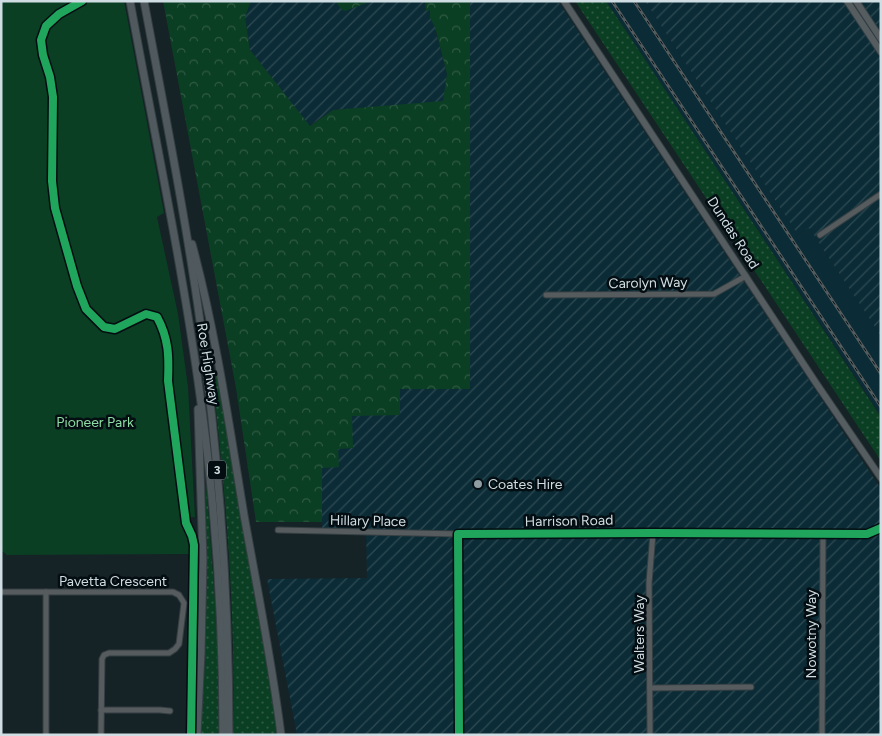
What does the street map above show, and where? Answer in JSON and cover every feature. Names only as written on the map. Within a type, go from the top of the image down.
[{"type":"highway","name":"Roe Highway","points":[[130,1],[198,381],[211,489],[218,571],[223,735]]},
{"type":"highway","name":"Roe Highway","points":[[144,1],[182,207],[208,381],[220,496],[228,641],[229,735]]},
{"type":"highway","points":[[182,207],[204,289],[217,355],[279,714],[281,735]]},
{"type":"highway","points":[[197,735],[202,653],[203,560],[198,381]]},
{"type":"highway","points":[[279,714],[287,735]]},
{"type":"main road","name":"Dundas Road","points":[[564,1],[881,478]]},
{"type":"main road","points":[[847,1],[881,52]]},
{"type":"main road","points":[[856,1],[881,39]]},
{"type":"street","points":[[820,235],[881,194]]},
{"type":"street","name":"Carolyn Way","points":[[546,296],[714,294],[746,276]]},
{"type":"street","name":"Harrison Road","points":[[458,534],[653,532],[867,534],[881,528]]},
{"type":"street","name":"Hillary Place","points":[[278,530],[458,534]]},
{"type":"street","name":"Walters Way","points":[[650,735],[650,583],[653,532]]},
{"type":"street","name":"Nowotny Way","points":[[822,735],[823,533]]},
{"type":"street","points":[[458,534],[459,735]]},
{"type":"street","name":"Pavetta Crescent","points":[[1,592],[173,592],[182,599],[184,603],[179,644],[175,649],[169,653],[109,653],[104,655],[102,659],[101,735]]},
{"type":"street","name":"Pavetta Crescent","points":[[46,592],[46,735]]},
{"type":"street","points":[[650,688],[751,687]]},
{"type":"street","points":[[101,710],[170,711]]},
{"type":"shaded area","points":[[251,1],[440,1],[436,32],[447,74],[444,102],[333,110],[309,126],[250,50],[245,17]]},
{"type":"shaded area","points":[[470,1],[558,1],[881,489],[881,735],[297,735],[267,579],[367,578],[366,532],[322,531],[322,468],[338,448],[352,416],[399,389],[470,389]]},
{"type":"shaded area","points":[[606,1],[645,1],[798,235],[809,228],[881,336],[881,416]]},
{"type":"shaded area","points":[[645,1],[881,1],[881,336],[809,228],[798,235]]},
{"type":"green space","name":"Pioneer Park","points":[[1,1],[124,1],[164,213],[157,217],[178,314],[188,387],[195,517],[183,518],[183,524],[190,537],[192,554],[7,555],[1,550]]},
{"type":"green space","points":[[163,1],[251,1],[245,17],[250,50],[310,126],[333,110],[443,101],[447,74],[435,27],[430,18],[430,10],[426,11],[425,1],[470,1],[470,389],[400,389],[400,415],[352,416],[353,448],[338,449],[339,467],[322,468],[322,522],[256,522],[236,388]]},
{"type":"green space","points":[[335,1],[372,1],[345,11]]},
{"type":"green space","points":[[575,1],[606,1],[642,55],[881,417],[881,461]]},
{"type":"green space","points":[[219,374],[278,735],[233,735],[233,645],[229,555],[212,375]]},
{"type":"green space","points":[[205,468],[217,627],[219,735],[200,735],[206,555]]},
{"type":"railway","points":[[612,1],[881,407]]},
{"type":"railway","points":[[634,1],[881,374]]},
{"type":"cycle path","points":[[82,1],[59,14],[46,26],[41,40],[53,97],[52,181],[55,208],[77,286],[86,309],[104,327],[115,329],[146,314],[157,317],[164,333],[168,356],[168,381],[186,523],[194,545],[191,735]]},
{"type":"cycle path","points":[[459,735],[458,534],[867,534],[881,528]]},
{"type":"place","name":"Coates Hire","points":[[478,484]]}]
